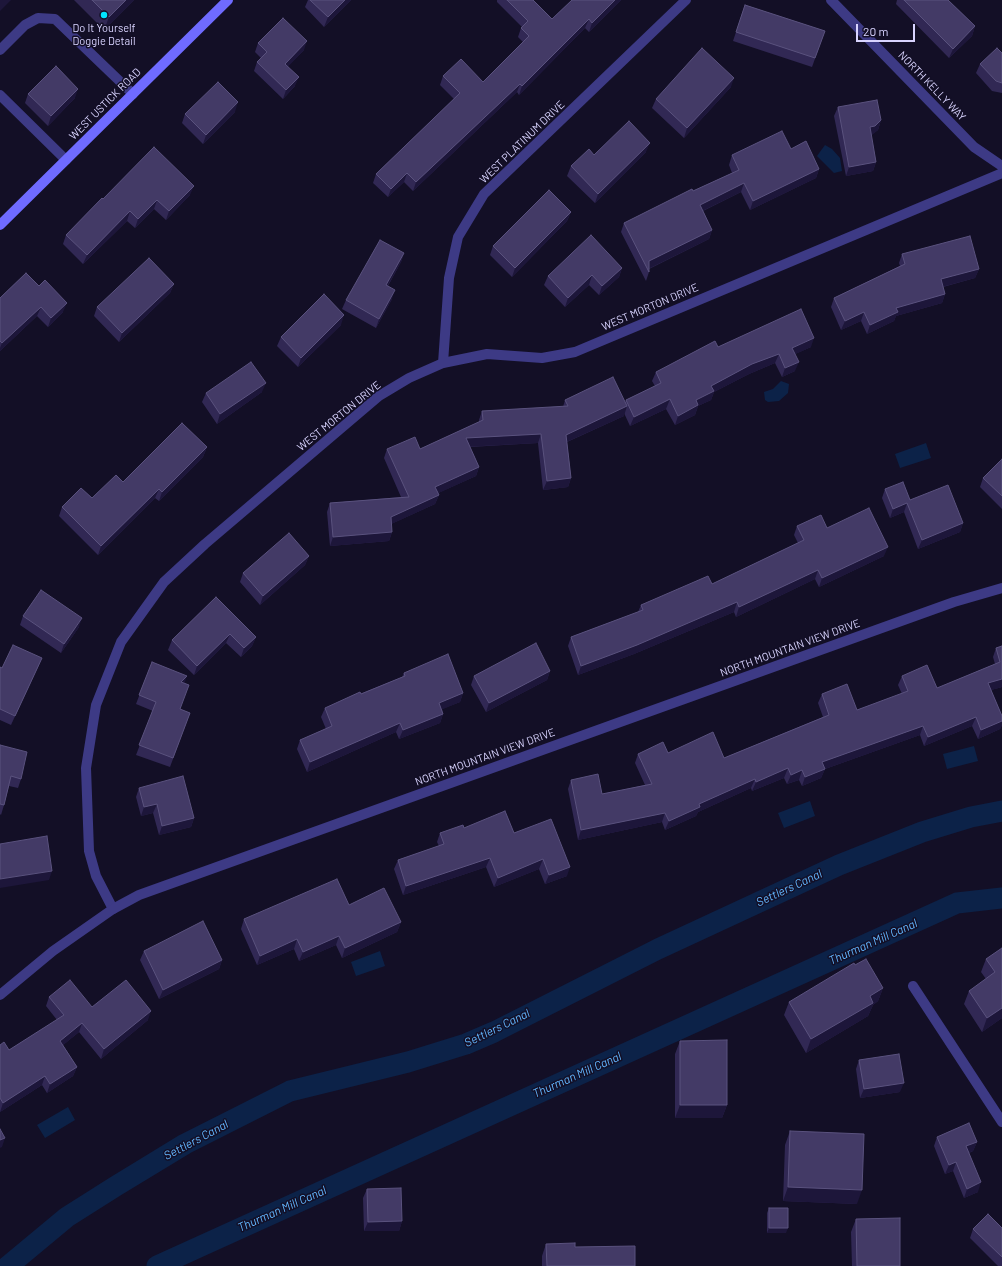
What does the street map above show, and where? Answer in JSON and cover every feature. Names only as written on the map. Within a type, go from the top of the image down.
[{"type":"main road","name":"WEST USTICK ROAD","points":[[0,225],[228,0]]},
{"type":"street","name":"WEST PLATINUM DRIVE","points":[[443,363],[449,278],[458,237],[484,194],[686,0]]},
{"type":"street","name":"NORTH KELLY WAY","points":[[838,2],[974,146],[1002,166]]},
{"type":"street","points":[[0,50],[25,25],[38,18],[55,19],[133,94]]},
{"type":"street","points":[[0,95],[66,160]]},
{"type":"street","name":"WEST MORTON DRIVE","points":[[113,909],[96,876],[89,851],[86,768],[96,705],[121,642],[164,582],[211,539],[379,396],[409,378],[443,363],[487,354],[542,358],[575,352],[1002,173]]},
{"type":"street","name":"NORTH MOUNTAIN VIEW DRIVE","points":[[0,995],[53,951],[113,909],[139,895],[954,602],[1002,588]]},
{"type":"street","points":[[913,986],[1002,1122]]},
{"type":"water","points":[[825,145],[832,149],[840,158],[842,171],[834,173],[817,156]]},
{"type":"water","points":[[781,381],[789,384],[788,393],[779,401],[768,402],[765,400],[764,392],[773,389]]},
{"type":"water","points":[[926,443],[931,458],[900,468],[895,454]]},
{"type":"water","points":[[974,746],[978,761],[947,769],[943,754]]},
{"type":"water","points":[[810,801],[815,816],[784,828],[778,813]]},
{"type":"water","points":[[380,951],[385,966],[356,976],[351,962]]},
{"type":"water","points":[[68,1107],[75,1120],[45,1138],[37,1125]]},
{"type":"building","points":[[92,0],[126,0],[109,17]]},
{"type":"building","points":[[310,0],[345,0],[328,17]]},
{"type":"building","points":[[507,0],[533,0],[552,19],[572,0],[615,0],[592,23],[589,19],[522,86],[520,84],[416,182],[407,173],[391,189],[376,174],[460,93],[443,76],[461,59],[483,82],[529,36],[521,28],[528,21]]},
{"type":"building","points":[[904,0],[948,0],[975,26],[953,49]]},
{"type":"building","points":[[745,5],[825,31],[815,58],[736,32]]},
{"type":"building","points":[[283,18],[307,41],[285,64],[299,77],[286,90],[257,62],[267,52],[258,43]]},
{"type":"building","points":[[702,48],[734,78],[687,128],[656,99]]},
{"type":"building","points":[[997,48],[1002,53],[1002,83],[996,81],[980,64]]},
{"type":"building","points":[[56,66],[78,89],[51,116],[28,94]]},
{"type":"building","points":[[218,82],[238,102],[206,135],[185,114]]},
{"type":"building","points":[[877,100],[881,120],[875,126],[870,127],[876,162],[849,167],[838,107]]},
{"type":"building","points":[[629,121],[650,143],[598,194],[571,166],[589,149],[594,155]]},
{"type":"building","points":[[782,131],[791,149],[806,141],[819,169],[753,201],[744,183],[700,205],[712,230],[649,261],[649,272],[624,223],[692,189],[693,191],[739,170],[732,155]]},
{"type":"building","points":[[154,147],[194,186],[169,211],[157,200],[138,219],[130,211],[87,255],[66,235]]},
{"type":"building","points":[[549,190],[571,212],[515,268],[493,246]]},
{"type":"building","points":[[591,235],[622,268],[602,286],[592,275],[568,298],[548,276]]},
{"type":"building","points":[[970,236],[979,269],[941,279],[945,294],[896,308],[898,312],[870,325],[864,312],[845,321],[834,298],[905,264],[902,254]]},
{"type":"building","points":[[380,240],[404,253],[386,285],[395,290],[379,319],[346,300]]},
{"type":"building","points":[[149,258],[174,284],[122,333],[97,307]]},
{"type":"building","points":[[26,273],[39,286],[45,280],[67,303],[51,318],[41,307],[2,343],[0,341],[0,298]]},
{"type":"building","points":[[324,294],[344,315],[301,358],[281,337]]},
{"type":"building","points":[[801,309],[814,338],[792,348],[799,362],[785,368],[779,354],[752,364],[711,386],[714,391],[696,400],[698,405],[678,416],[670,399],[634,417],[626,400],[661,383],[656,372],[715,341],[718,347]]},
{"type":"building","points":[[251,362],[266,383],[220,414],[206,393]]},
{"type":"building","points":[[613,377],[627,406],[566,435],[571,478],[547,481],[541,434],[466,438],[479,467],[435,487],[439,495],[391,517],[392,532],[333,537],[330,503],[409,497],[387,449],[415,437],[420,449],[483,420],[482,411],[568,406],[565,400]]},
{"type":"building","points":[[182,423],[207,447],[162,492],[159,489],[101,546],[62,507],[81,488],[92,498],[116,475],[123,482]]},
{"type":"building","points":[[1002,459],[1002,496],[983,478]]},
{"type":"building","points":[[903,482],[910,500],[948,485],[963,523],[922,540],[907,503],[893,509],[885,489]]},
{"type":"building","points":[[869,508],[888,547],[822,578],[818,570],[739,607],[737,602],[637,645],[581,666],[571,637],[643,610],[641,605],[708,576],[712,584],[804,540],[797,526],[821,515],[827,528]]},
{"type":"building","points":[[289,533],[309,556],[263,596],[243,573]]},
{"type":"building","points":[[41,590],[82,618],[64,644],[23,616]]},
{"type":"building","points":[[216,597],[256,637],[244,648],[230,634],[197,666],[172,640]]},
{"type":"building","points":[[536,643],[550,671],[489,703],[474,676]]},
{"type":"building","points":[[13,645],[42,658],[15,716],[0,709],[0,667],[2,668]]},
{"type":"building","points":[[1002,646],[1002,679],[988,683],[1002,716],[1002,721],[981,730],[976,717],[928,737],[923,726],[822,762],[825,769],[805,777],[802,770],[791,775],[788,768],[756,782],[755,779],[699,804],[700,807],[669,821],[665,813],[581,830],[571,780],[598,774],[602,794],[652,784],[638,754],[663,742],[668,753],[713,732],[724,758],[829,715],[822,694],[847,684],[857,710],[908,691],[902,676],[927,665],[937,688],[1000,662],[996,648]]},
{"type":"building","points":[[448,654],[463,693],[439,703],[443,714],[403,730],[400,723],[310,762],[300,740],[332,726],[325,708],[360,692],[361,694],[405,676],[404,673]]},
{"type":"building","points":[[152,662],[187,676],[181,682],[189,685],[180,709],[190,713],[173,758],[139,745],[156,702],[139,695]]},
{"type":"building","points":[[0,745],[27,752],[21,779],[11,776],[4,805],[0,804]]},
{"type":"building","points":[[183,776],[194,818],[162,826],[157,804],[144,807],[139,788]]},
{"type":"building","points":[[505,811],[514,833],[551,819],[570,867],[549,875],[543,859],[498,878],[490,858],[406,886],[398,860],[444,844],[440,833],[463,825],[464,828]]},
{"type":"building","points":[[47,836],[52,871],[0,879],[0,844]]},
{"type":"building","points":[[337,879],[349,905],[384,888],[401,922],[345,948],[339,936],[303,952],[297,939],[260,956],[244,919]]},
{"type":"building","points":[[203,921],[222,960],[163,990],[144,951]]},
{"type":"building","points":[[1002,948],[1002,1008],[987,1018],[969,991],[995,972],[986,959]]},
{"type":"building","points":[[866,959],[883,988],[870,996],[873,1003],[811,1039],[789,1002],[854,963],[855,965]]},
{"type":"building","points":[[70,980],[92,1007],[126,980],[151,1011],[104,1049],[82,1023],[60,1041],[77,1067],[50,1084],[45,1076],[3,1103],[0,1098],[0,1045],[4,1042],[9,1050],[64,1015],[49,997]]},
{"type":"building","points":[[727,1040],[727,1105],[680,1105],[680,1041]]},
{"type":"building","points":[[899,1054],[904,1083],[864,1089],[859,1060]]},
{"type":"building","points":[[969,1123],[977,1142],[966,1146],[981,1182],[967,1189],[956,1162],[949,1165],[937,1137]]},
{"type":"building","points":[[0,1129],[5,1138],[0,1140]]},
{"type":"building","points":[[790,1131],[864,1134],[862,1190],[788,1187]]},
{"type":"building","points":[[401,1188],[402,1221],[368,1222],[367,1189]]},
{"type":"building","points":[[769,1208],[788,1208],[788,1228],[769,1228]]},
{"type":"building","points":[[988,1214],[1002,1228],[1002,1257],[973,1229]]},
{"type":"building","points":[[900,1218],[900,1266],[857,1266],[856,1219]]},
{"type":"building","points":[[575,1243],[575,1247],[635,1246],[635,1266],[547,1266],[546,1244]]},
{"type":"waterway","name":"Settlers Canal","points":[[8,1266],[67,1217],[116,1186],[185,1144],[290,1091],[408,1062],[466,1044],[494,1032],[658,949],[839,865],[922,832],[971,817],[1002,811]]},
{"type":"waterway","name":"Thurman Mill Canal","points":[[157,1266],[957,903],[1002,898]]},
{"type":"place","name":"Do It Yourself Doggie Detail","points":[[104,15]]}]
